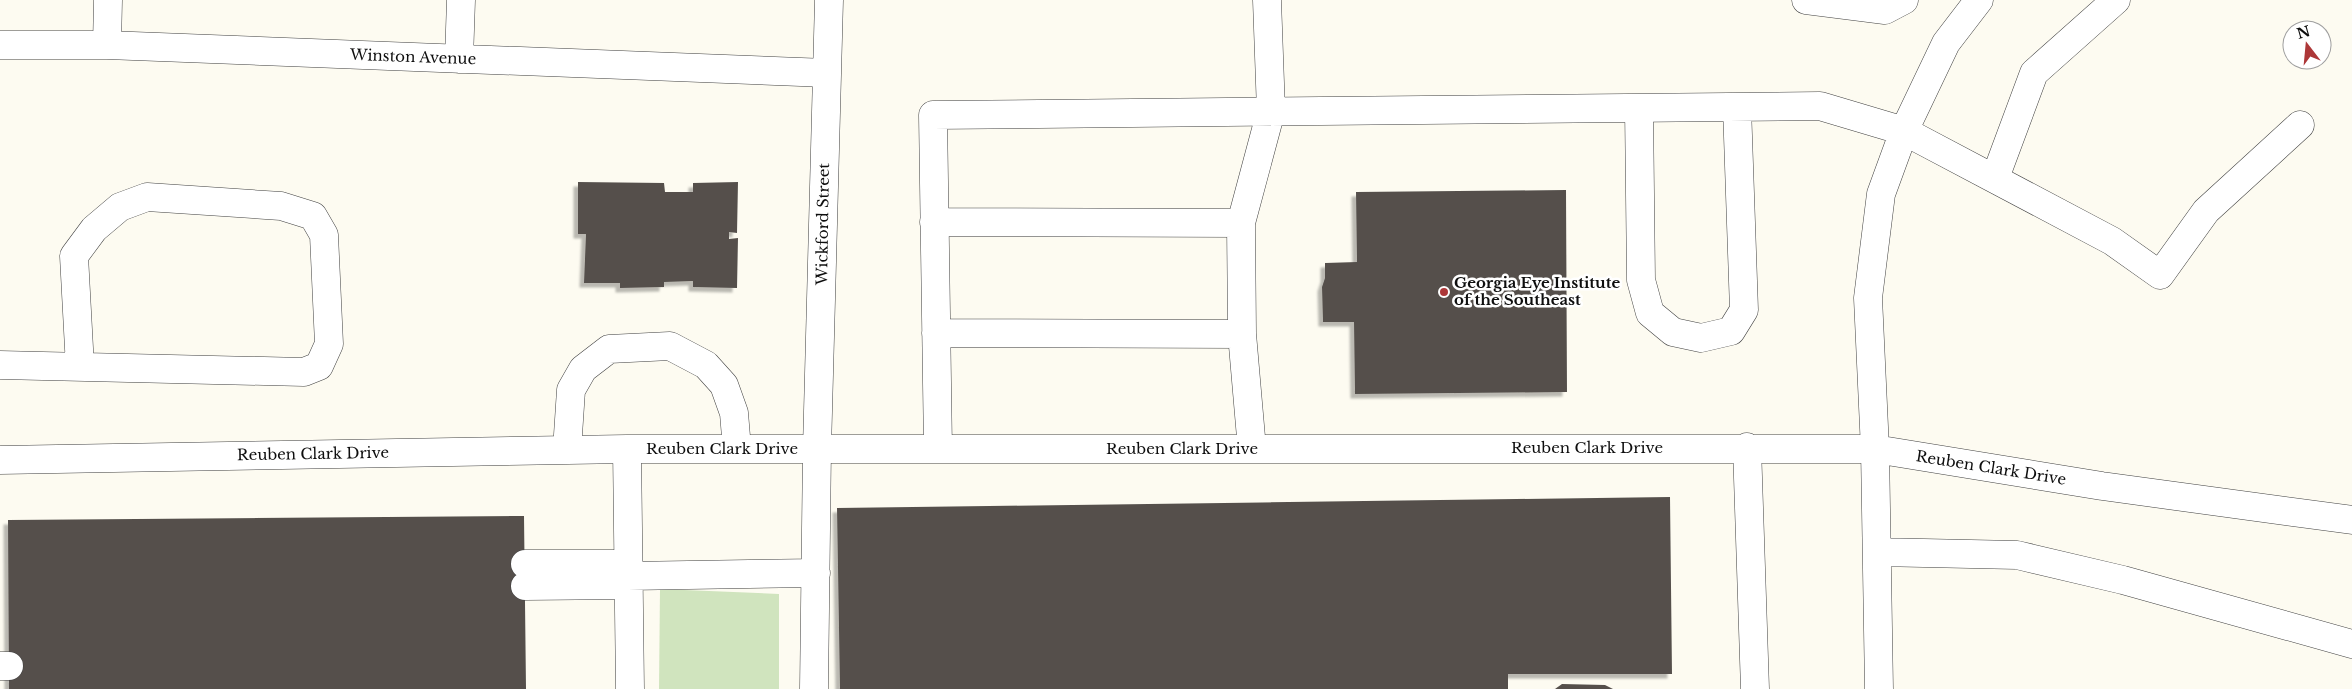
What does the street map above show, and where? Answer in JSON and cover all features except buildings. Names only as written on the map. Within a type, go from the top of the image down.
[{"type":"street","points":[[107,45],[108,0]]},
{"type":"street","points":[[459,59],[461,0]]},
{"type":"street","name":"Wickford Street","points":[[817,449],[829,0]]},
{"type":"street","points":[[1252,449],[1242,334],[1241,223],[1271,111],[1267,0]]},
{"type":"street","points":[[1806,0],[1885,10],[1904,0]]},
{"type":"street","points":[[1878,689],[1875,449],[1868,298],[1881,194],[1904,131],[1946,43],[1979,0]]},
{"type":"street","points":[[1995,178],[2034,73],[2116,0]]},
{"type":"street","name":"Winston Avenue","points":[[0,44],[107,45],[827,73]]},
{"type":"street","points":[[938,449],[933,115],[1820,106],[1904,131],[2112,241],[2160,275],[2206,210],[2300,125]]},
{"type":"street","points":[[1638,108],[1641,280],[1647,304],[1650,313],[1673,332],[1701,338],[1731,331],[1744,310],[1737,107]]},
{"type":"street","points":[[0,365],[80,367],[304,372],[319,366],[329,344],[324,235],[313,216],[281,206],[147,197],[120,207],[94,229],[74,256],[80,367]]},
{"type":"street","points":[[934,222],[1241,223]]},
{"type":"street","points":[[936,332],[1242,334]]},
{"type":"street","points":[[567,450],[571,390],[583,369],[609,349],[670,346],[706,364],[724,385],[734,413],[737,449]]},
{"type":"street","points":[[1747,447],[1755,689]]},
{"type":"street","name":"Reuben Clark Drive","points":[[0,460],[627,449],[1747,447],[1875,449],[2102,486],[2352,520]]},
{"type":"street","name":"Reuben Clark Drive","points":[[627,449],[630,689]]},
{"type":"street","name":"Reuben Clark Drive","points":[[814,689],[817,449]]},
{"type":"street","points":[[1877,552],[2017,555],[2123,580],[2352,644]]},
{"type":"street","points":[[525,575],[816,573]]},
{"type":"green space","points":[[660,589],[779,594],[779,689],[659,689]]},
{"type":"place","name":"Georgia Eye Institute of the Southeast","points":[[1444,292]]}]
